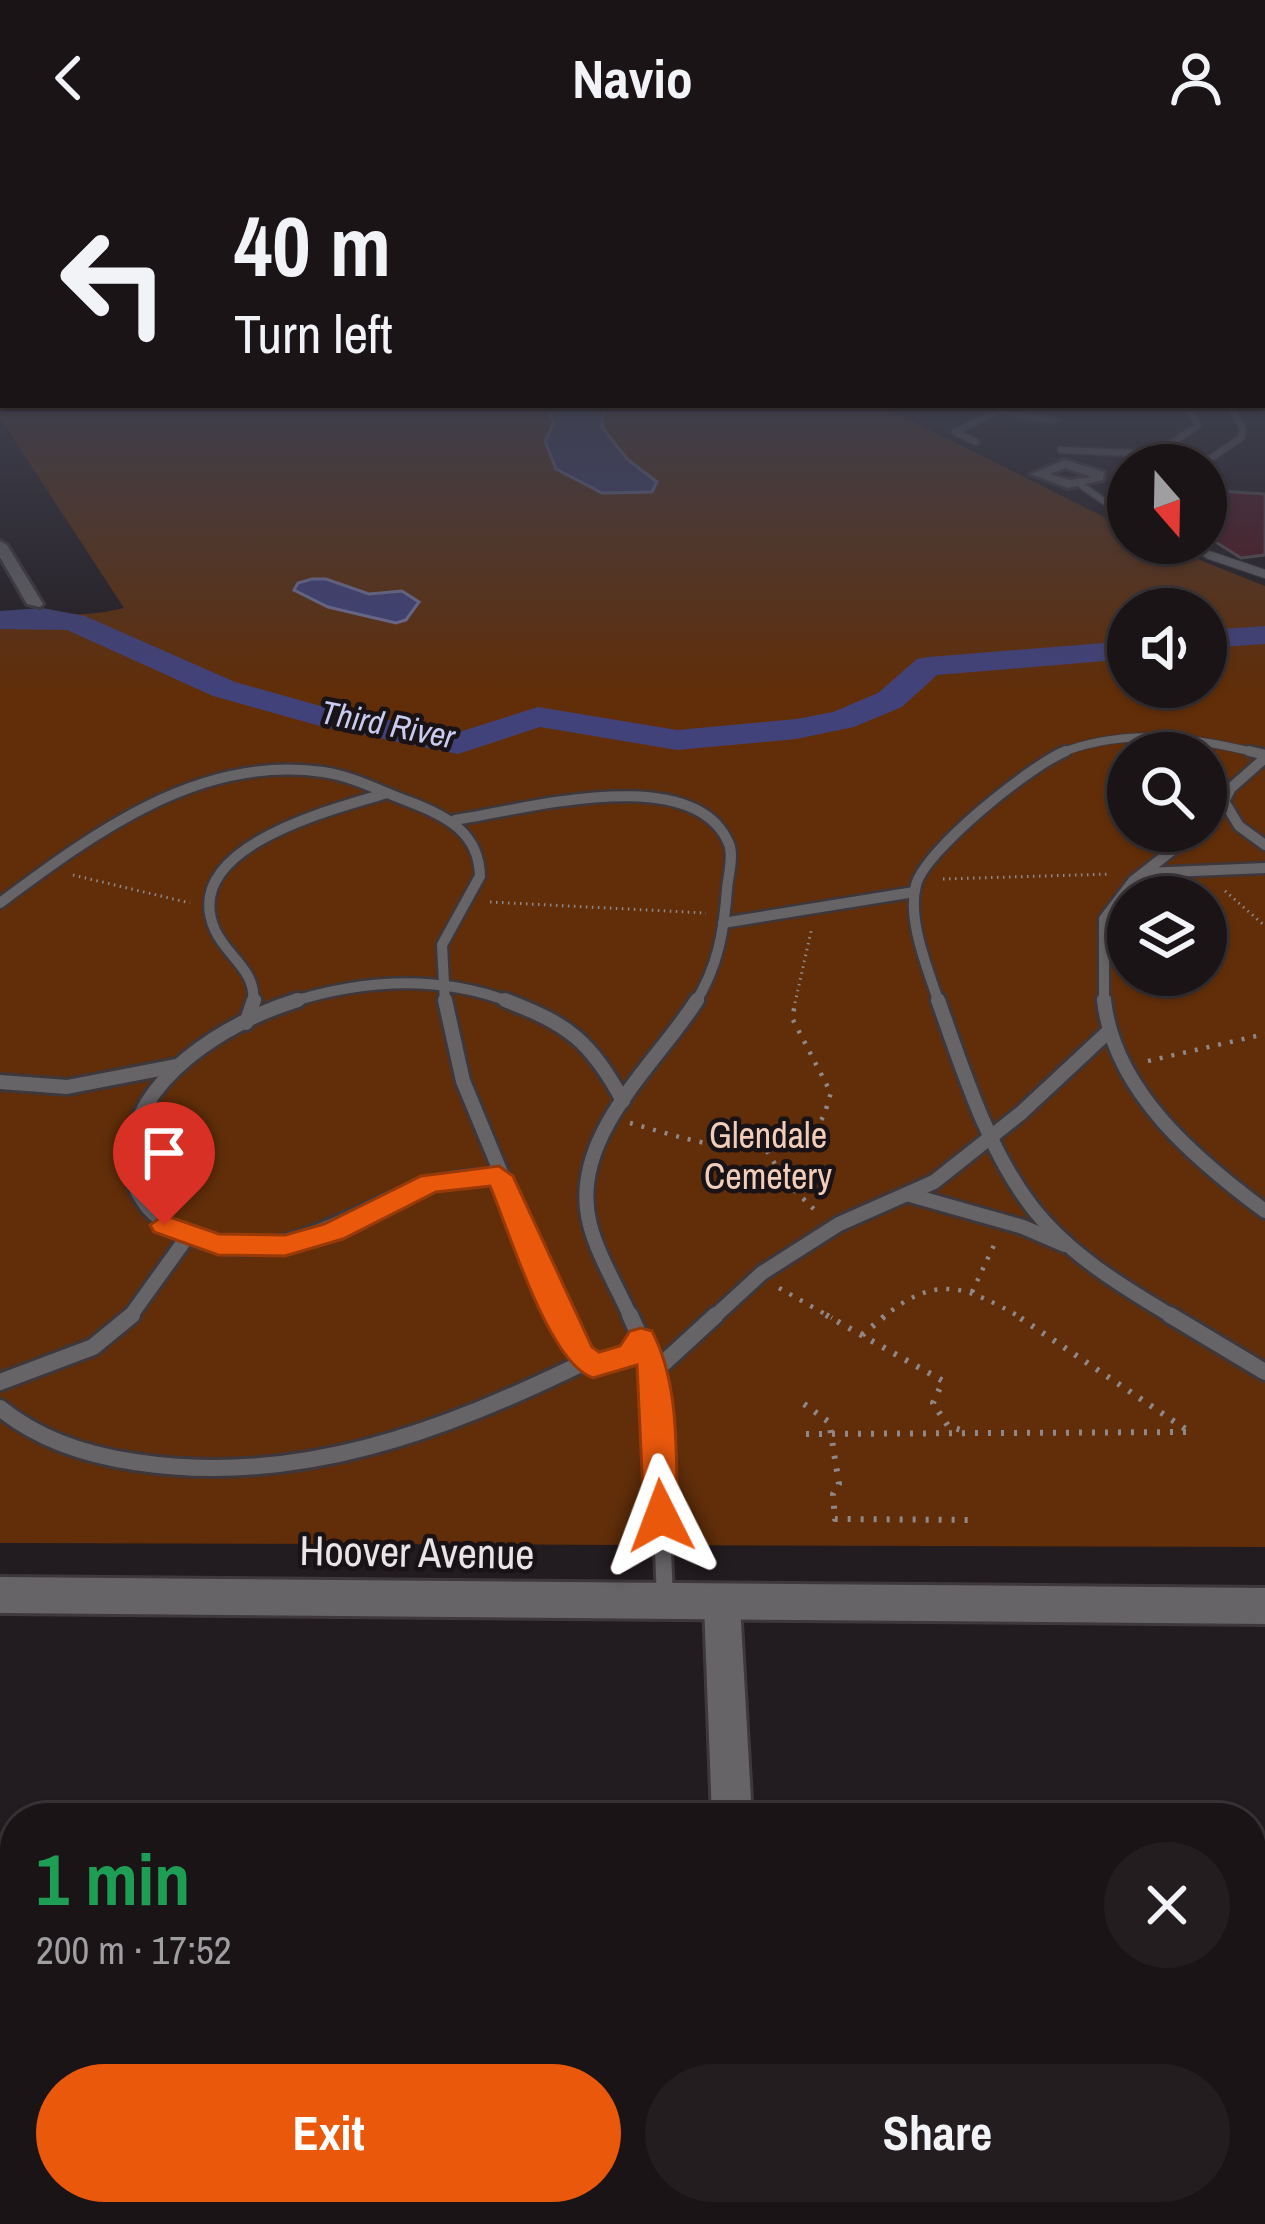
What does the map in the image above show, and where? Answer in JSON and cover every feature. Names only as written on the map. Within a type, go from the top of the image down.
[{"type":"street","points":[[0,545],[35,604]]},
{"type":"street","name":"Hoover Avenue","points":[[0,1594],[665,1604],[1265,1606]]},
{"type":"street","points":[[722,1604],[731,1803]]},
{"type":"lane","points":[[1227,561],[1265,574]]},
{"type":"lane","points":[[1265,756],[1162,734],[1073,748],[1051,757],[1007,790],[940,850],[916,886],[916,926],[930,971],[991,1135],[1010,1177],[1032,1208],[1078,1251],[1265,1372]]},
{"type":"lane","points":[[1227,795],[1265,756]]},
{"type":"lane","points":[[0,903],[150,802],[225,777],[281,770],[316,771],[455,820],[587,800],[653,800],[699,809],[718,823],[731,847],[723,919],[707,983],[623,1101],[585,1180],[583,1202],[655,1371],[665,1604]]},
{"type":"lane","points":[[245,1024],[254,1006],[251,975],[223,942],[209,914],[212,885],[246,849],[326,812],[384,794]]},
{"type":"lane","points":[[1227,806],[1239,826],[1265,845]]},
{"type":"lane","points":[[455,820],[475,847],[482,870],[441,949],[452,1040],[463,1081],[569,1338],[593,1365],[613,1363],[631,1354],[641,1340]]},
{"type":"lane","points":[[1170,852],[1112,902],[1104,919],[1109,1031],[1125,1066],[1207,1164],[1265,1211]]},
{"type":"lane","points":[[1144,873],[1265,868]]},
{"type":"lane","points":[[723,919],[808,912],[916,886]]},
{"type":"lane","points":[[499,1176],[431,1183],[333,1232],[285,1246],[250,1248],[188,1236],[164,1225],[143,1205],[128,1169],[140,1116],[181,1065],[245,1024],[343,988],[401,981],[446,983],[542,1014],[584,1036],[598,1051],[623,1101]]},
{"type":"lane","points":[[655,1371],[759,1276],[833,1227],[934,1182],[1109,1031]]},
{"type":"lane","points":[[0,1082],[34,1088],[71,1086],[181,1065]]},
{"type":"lane","points":[[910,1195],[1005,1222],[1078,1251]]},
{"type":"lane","points":[[0,1382],[80,1357],[112,1339],[136,1315],[188,1236]]},
{"type":"lane","points":[[0,1408],[49,1440],[94,1455],[186,1471],[255,1471],[326,1461],[394,1444],[464,1420],[587,1360]]},
{"type":"path","points":[[1198,868],[1265,926]]},
{"type":"path","points":[[46,869],[175,896],[209,914]]},
{"type":"path","points":[[916,886],[1144,873]]},
{"type":"path","points":[[469,901],[723,919]]},
{"type":"path","points":[[613,1119],[767,1151],[802,1140],[818,1129],[831,1094],[792,1018],[814,932],[808,912]]},
{"type":"path","points":[[1125,1066],[1265,1034]]},
{"type":"path","points":[[767,1151],[786,1182],[833,1227]]},
{"type":"path","points":[[972,1292],[1005,1222]]},
{"type":"path","points":[[759,1276],[943,1381],[934,1393],[939,1417],[948,1426],[972,1433]]},
{"type":"path","points":[[806,1434],[1190,1432],[972,1292],[943,1286],[924,1289],[862,1335]]},
{"type":"path","points":[[804,1404],[821,1412],[832,1434],[839,1484],[833,1494],[835,1519],[976,1520]]},
{"type":"green space","name":"Glendale Cemetery","points":[[53,499],[1067,499],[1107,518],[1107,564],[1210,564],[1265,586],[1265,1547],[0,1543],[0,617],[124,608]]},
{"type":"shaded area","points":[[312,579],[369,594],[402,591],[419,602],[406,620],[396,623],[328,607],[294,590],[298,583]]},
{"type":"building","points":[[1227,499],[1265,499],[1265,555],[1241,558],[1227,549]]},
{"type":"waterway","name":"Third River","points":[[0,620],[42,617],[74,622],[224,689],[320,716],[458,744],[538,717],[677,740],[796,729],[842,720],[890,700],[928,666],[1107,652]]},
{"type":"waterway","name":"Third River","points":[[1227,638],[1265,635]]},
{"type":"route","points":[[164,1225],[218,1244],[285,1246],[333,1232],[431,1183],[483,1174],[499,1176],[569,1338],[581,1355],[593,1365],[613,1363],[631,1354],[641,1340],[655,1371],[661,1516]]}]
